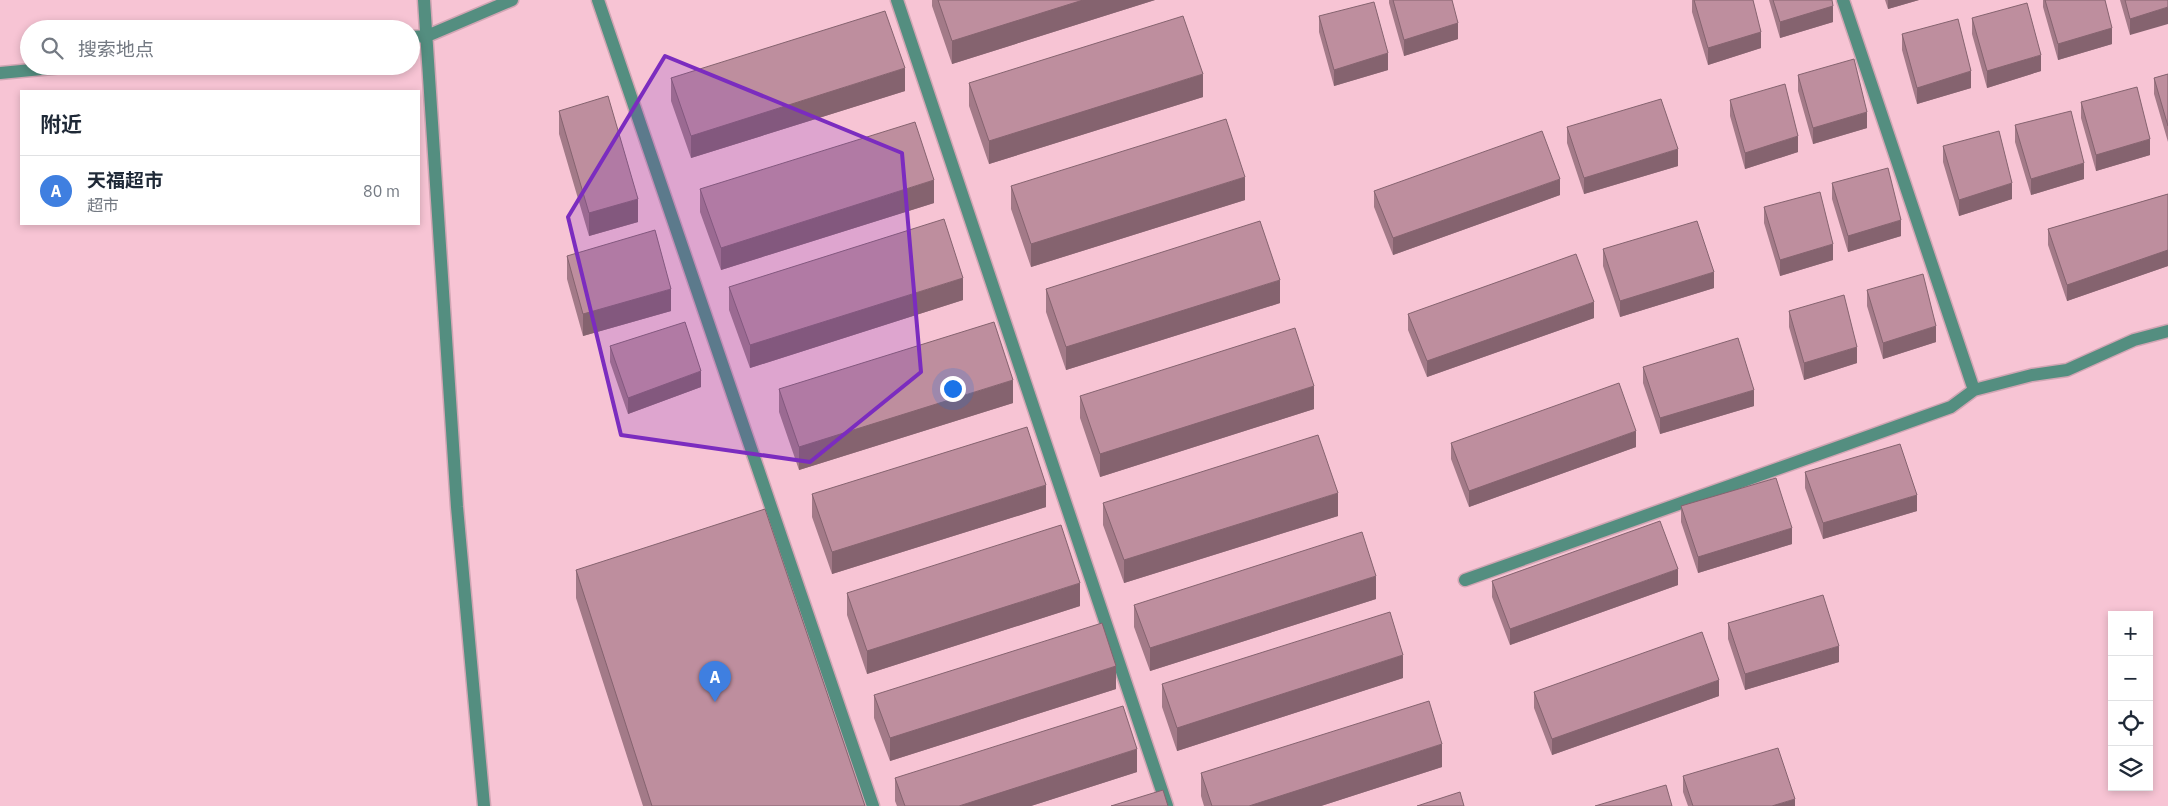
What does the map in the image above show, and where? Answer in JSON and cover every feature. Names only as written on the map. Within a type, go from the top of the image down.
[{"type":"street","points":[[424,0],[457,507],[484,806]]},
{"type":"street","points":[[420,36],[426,36],[512,0]]},
{"type":"street","points":[[598,0],[872,806]]},
{"type":"street","points":[[897,0],[1167,806]]},
{"type":"street","points":[[1842,0],[1974,390]]},
{"type":"street","points":[[0,72],[20,70]]},
{"type":"street","points":[[1465,580],[1951,408],[1974,390],[2032,375],[2067,370],[2134,340],[2168,331]]},
{"type":"highlighted area","points":[[665,56],[902,153],[921,372],[810,462],[621,435],[568,217]]},
{"type":"building","points":[[938,0],[1083,0],[952,41]]},
{"type":"building","points":[[1393,0],[1452,0],[1458,23],[1404,40]]},
{"type":"building","points":[[1694,0],[1753,0],[1761,32],[1708,48]]},
{"type":"building","points":[[1773,0],[1832,0],[1833,6],[1780,22]]},
{"type":"building","points":[[2045,0],[2105,0],[2112,28],[2058,44]]},
{"type":"building","points":[[2125,0],[2168,0],[2168,7],[2130,19]]},
{"type":"building","points":[[1374,2],[1388,53],[1334,70],[1319,16]]},
{"type":"building","points":[[2027,3],[2041,55],[1987,71],[1972,18]]},
{"type":"building","points":[[885,11],[905,68],[691,136],[671,78]]},
{"type":"building","points":[[1183,16],[1203,74],[989,141],[969,83]]},
{"type":"building","points":[[1958,19],[1971,71],[1917,88],[1902,34]]},
{"type":"building","points":[[1854,59],[1867,112],[1813,128],[1798,75]]},
{"type":"building","points":[[2168,74],[2168,126],[2154,78]]},
{"type":"building","points":[[1785,84],[1798,136],[1745,153],[1730,100]]},
{"type":"building","points":[[2137,87],[2150,139],[2096,155],[2081,102]]},
{"type":"building","points":[[608,96],[638,199],[589,213],[559,111]]},
{"type":"building","points":[[1661,99],[1678,149],[1584,178],[1567,127]]},
{"type":"building","points":[[2071,111],[2084,163],[2031,179],[2015,125]]},
{"type":"building","points":[[1226,119],[1245,177],[1031,244],[1011,186]]},
{"type":"building","points":[[915,122],[934,180],[721,248],[700,189]]},
{"type":"building","points":[[1542,131],[1560,179],[1393,238],[1374,191]]},
{"type":"building","points":[[1999,131],[2012,183],[1959,200],[1943,146]]},
{"type":"building","points":[[1888,168],[1901,220],[1848,236],[1832,183]]},
{"type":"building","points":[[1820,192],[1833,244],[1780,260],[1764,207]]},
{"type":"building","points":[[2168,194],[2168,250],[2067,285],[2048,229]]},
{"type":"building","points":[[944,219],[963,278],[750,345],[729,287]]},
{"type":"building","points":[[1260,221],[1280,280],[1066,347],[1046,289]]},
{"type":"building","points":[[1697,221],[1714,272],[1620,301],[1603,249]]},
{"type":"building","points":[[655,230],[671,289],[583,314],[567,256]]},
{"type":"building","points":[[1576,254],[1594,302],[1427,361],[1408,314]]},
{"type":"building","points":[[1923,274],[1936,326],[1883,343],[1867,290]]},
{"type":"building","points":[[1844,295],[1857,347],[1804,363],[1789,311]]},
{"type":"building","points":[[685,322],[701,371],[628,398],[610,346]]},
{"type":"building","points":[[994,322],[1013,380],[799,447],[779,389]]},
{"type":"building","points":[[1295,328],[1314,386],[1100,454],[1080,396]]},
{"type":"building","points":[[1738,338],[1754,390],[1660,418],[1643,367]]},
{"type":"building","points":[[1619,383],[1636,431],[1469,491],[1451,443]]},
{"type":"building","points":[[1027,427],[1046,485],[832,552],[812,494]]},
{"type":"building","points":[[1318,435],[1338,493],[1124,560],[1103,503]]},
{"type":"building","points":[[1900,444],[1917,495],[1823,523],[1805,472]]},
{"type":"building","points":[[1776,478],[1792,528],[1698,557],[1681,506]]},
{"type":"building","points":[[765,509],[865,806],[652,806],[576,570]]},
{"type":"building","points":[[1660,521],[1678,569],[1510,629],[1492,581]]},
{"type":"building","points":[[1061,525],[1080,583],[867,651],[847,593]]},
{"type":"building","points":[[1362,532],[1376,576],[1150,648],[1134,605]]},
{"type":"building","points":[[1823,595],[1839,646],[1745,674],[1728,623]]},
{"type":"building","points":[[1390,612],[1403,655],[1177,728],[1162,684]]},
{"type":"building","points":[[1102,623],[1116,666],[890,738],[874,695]]},
{"type":"building","points":[[1702,632],[1719,680],[1552,739],[1534,692]]},
{"type":"building","points":[[1429,701],[1442,744],[1249,806],[1212,806],[1201,773]]},
{"type":"building","points":[[1123,706],[1137,749],[959,806],[905,806],[895,778]]},
{"type":"building","points":[[1778,748],[1795,799],[1772,806],[1693,806],[1683,776]]},
{"type":"building","points":[[1666,785],[1672,806],[1595,806]]},
{"type":"building","points":[[1163,790],[1168,806],[1111,806]]},
{"type":"building","points":[[1460,792],[1464,806],[1417,806]]},
{"type":"place","name":"天福超市","points":[[715,702]]}]
